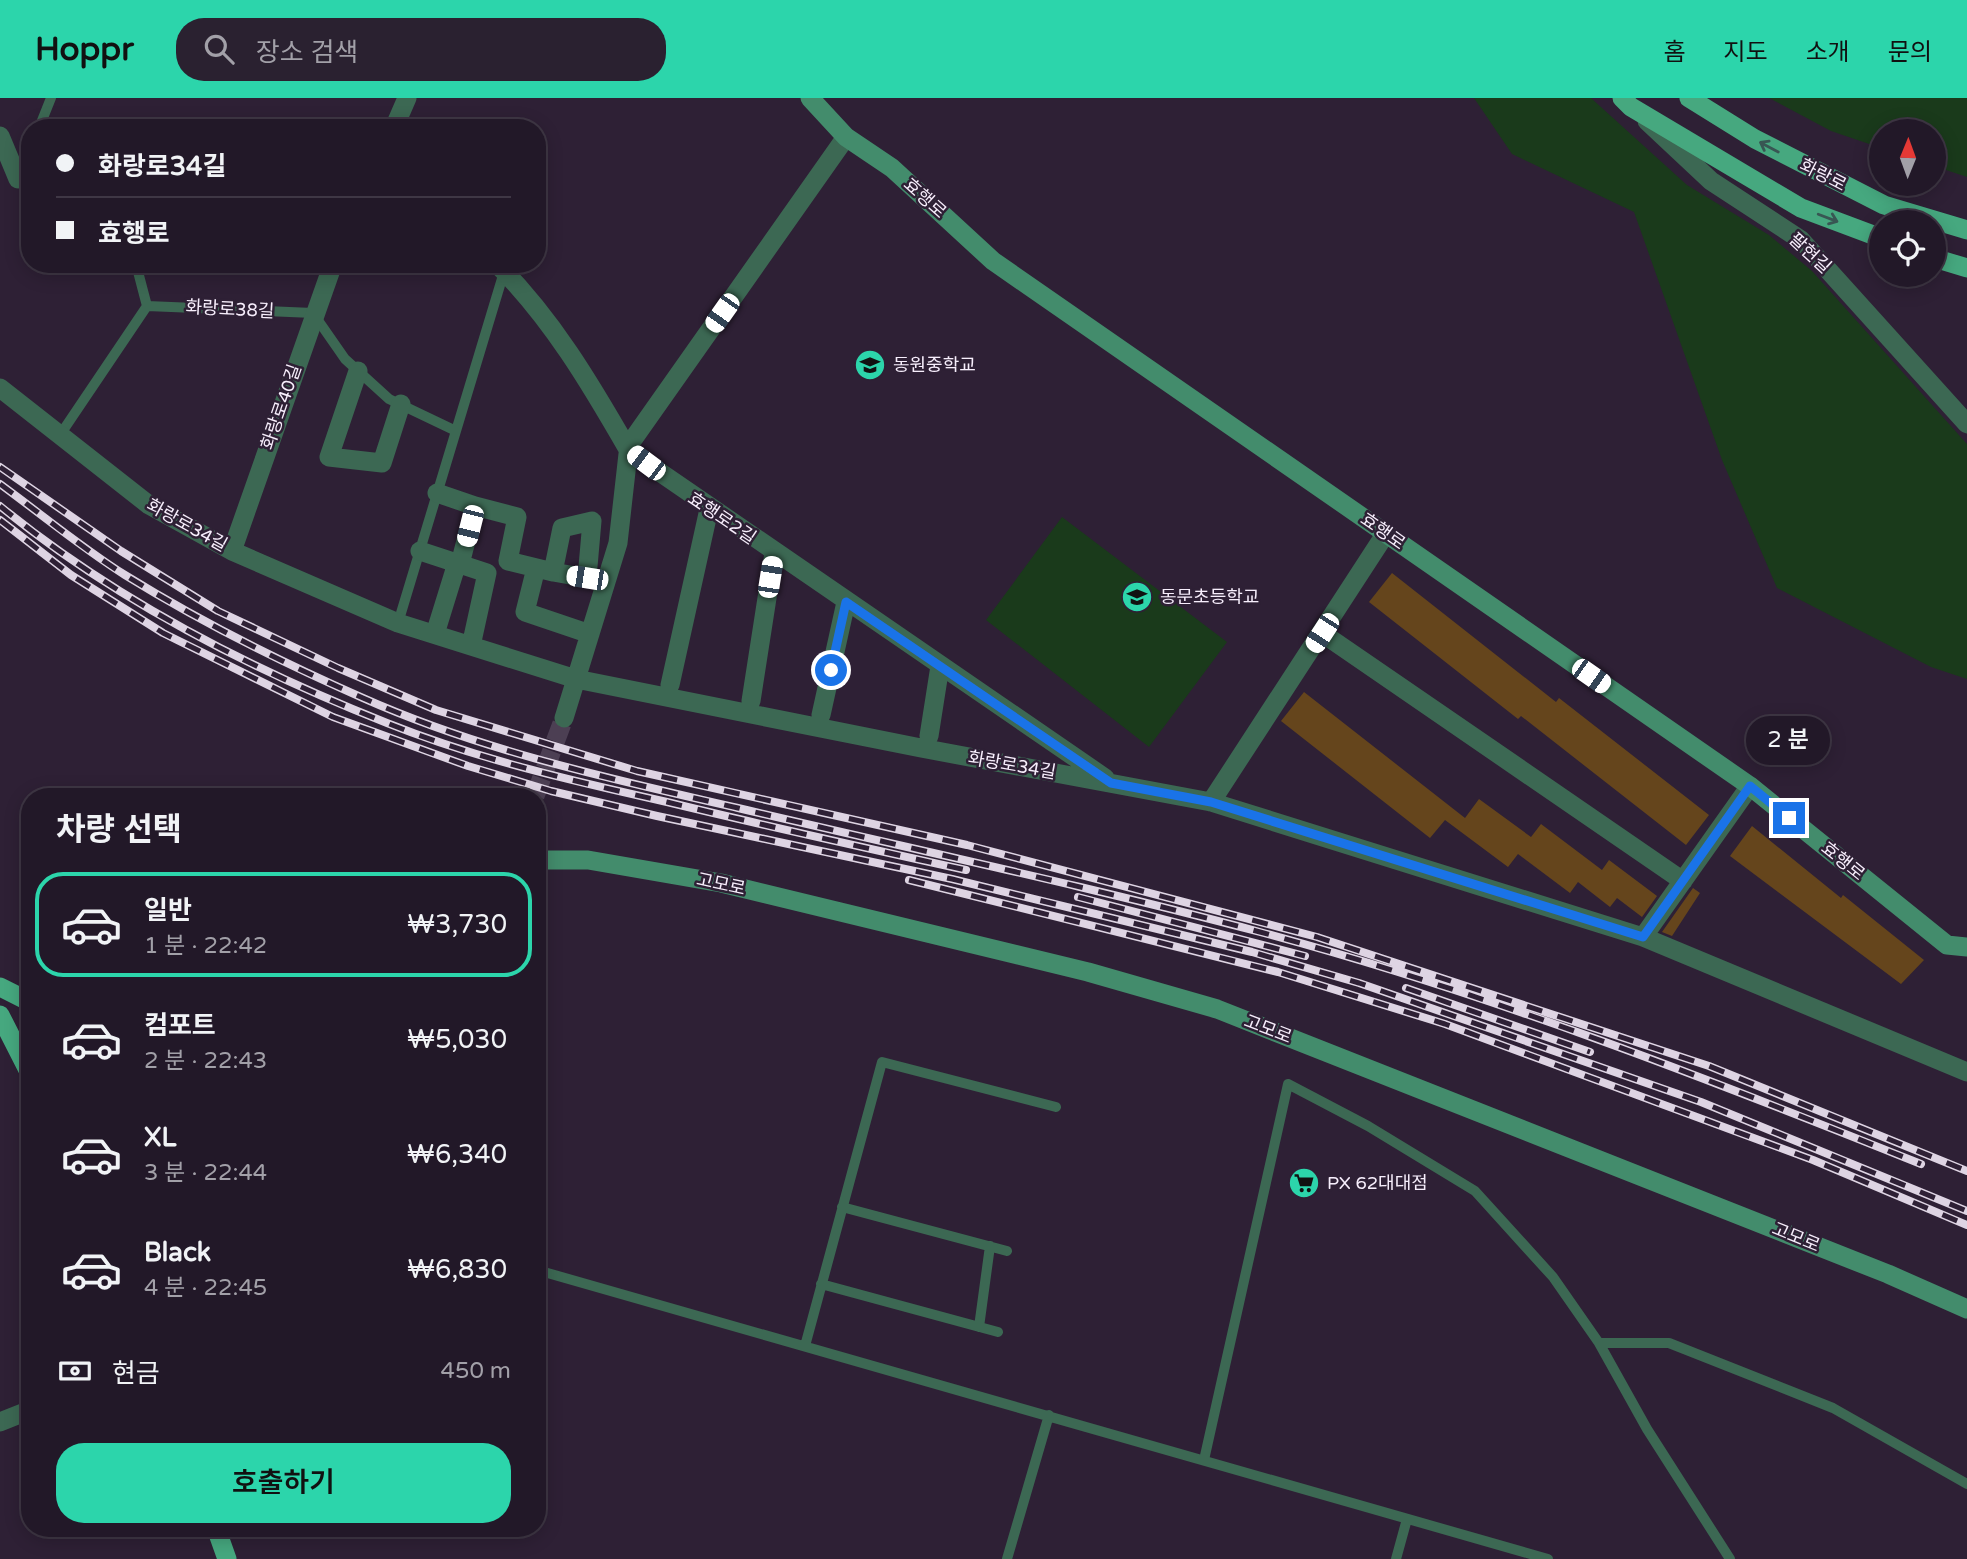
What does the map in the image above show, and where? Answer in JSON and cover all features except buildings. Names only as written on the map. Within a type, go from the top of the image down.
[{"type":"main road","name":"효행로","points":[[810,98],[846,137],[892,168],[993,261],[1750,786],[1947,944],[1967,947]]},
{"type":"main road","name":"화랑로","points":[[1689,98],[1755,139],[1884,205],[1967,230]]},
{"type":"main road","name":"화랑로","points":[[1626,102],[1801,208],[1869,234]]},
{"type":"main road","name":"고모로","points":[[546,860],[588,860],[721,883],[1088,972],[1217,1009],[1888,1273],[1967,1309]]},
{"type":"main road","points":[[0,986],[21,997]]},
{"type":"main road","points":[[0,1015],[21,1056]]},
{"type":"main road","points":[[219,1537],[227,1559]]},
{"type":"street","points":[[398,119],[407,98]]},
{"type":"street","name":"팔현길","points":[[1626,102],[1711,181],[1801,240],[1967,424]]},
{"type":"street","points":[[0,136],[21,179]]},
{"type":"street","points":[[564,718],[618,543],[629,445],[846,137]]},
{"type":"street","name":"화랑로40길","points":[[232,551],[313,313],[329,273]]},
{"type":"street","name":"효행로2길","points":[[504,273],[564,344],[629,451],[709,509],[1111,783]]},
{"type":"street","points":[[358,371],[329,457],[382,463],[401,404]]},
{"type":"street","name":"화랑로34길","points":[[0,388],[149,505],[232,551],[398,623],[576,678],[921,748],[1211,802],[1643,937],[1967,1072]]},
{"type":"street","points":[[438,493],[517,517],[508,561],[545,570],[525,612],[590,634]]},
{"type":"street","points":[[435,634],[475,506]]},
{"type":"street","points":[[670,685],[709,509]]},
{"type":"street","points":[[1211,802],[1386,533]]},
{"type":"street","points":[[420,551],[487,573],[471,646]]},
{"type":"street","points":[[751,701],[774,553]]},
{"type":"street","points":[[821,715],[846,602]]},
{"type":"street","points":[[1322,633],[1683,881]]},
{"type":"street","points":[[929,736],[940,666]]},
{"type":"street","points":[[1643,937],[1750,786]]},
{"type":"street","points":[[0,1422],[21,1413]]},
{"type":"lane","points":[[43,119],[51,98]]},
{"type":"lane","points":[[60,435],[147,306],[138,273]]},
{"type":"lane","points":[[398,623],[456,432],[499,273]]},
{"type":"lane","name":"화랑로38길","points":[[147,306],[313,313]]},
{"type":"lane","points":[[313,313],[345,359],[389,399],[456,432]]},
{"type":"lane","points":[[805,1346],[882,1062],[1056,1107]]},
{"type":"lane","points":[[1204,1460],[1288,1084],[1368,1126],[1475,1191],[1553,1277],[1599,1343],[1647,1429],[1730,1559]]},
{"type":"lane","points":[[842,1207],[1007,1251]]},
{"type":"lane","points":[[979,1327],[989,1246]]},
{"type":"lane","points":[[546,1273],[1548,1559]]},
{"type":"lane","points":[[821,1284],[998,1332]]},
{"type":"lane","points":[[1599,1343],[1669,1343],[1833,1408],[1967,1484]]},
{"type":"lane","points":[[1007,1559],[1049,1415]]},
{"type":"lane","points":[[1396,1559],[1407,1520]]},
{"type":"green space","points":[[1474,98],[1591,98],[1687,185],[1769,235],[1812,271],[1967,444],[1967,679],[1931,667],[1777,588],[1722,460],[1634,212],[1512,154]]},
{"type":"green space","points":[[1769,98],[1967,98],[1967,177],[1946,170],[1946,119],[1869,119],[1869,144],[1831,131]]},
{"type":"green space","points":[[1062,517],[1227,642],[1149,747],[986,620]]},
{"type":"tunnel","points":[[538,788],[564,718]]},
{"type":"railway","points":[[0,467],[121,551],[218,611],[338,668],[436,710],[637,771],[967,845],[1317,937],[1709,1066],[1967,1171]]},
{"type":"railway","points":[[0,484],[109,565],[183,609],[272,656],[408,717],[548,762],[1130,899],[1344,956],[1428,981],[1594,1038],[1921,1164]]},
{"type":"railway","points":[[0,506],[89,572],[185,629],[285,679],[421,736],[561,777],[966,870]]},
{"type":"railway","points":[[0,520],[71,575],[163,633],[333,717],[468,766],[541,788]]},
{"type":"railway","points":[[546,789],[952,879],[1252,952],[1359,983],[1701,1102],[1967,1211]]},
{"type":"railway","points":[[909,880],[1278,972],[1445,1024],[1813,1160],[1967,1225]]},
{"type":"railway","points":[[1078,897],[1305,956]]},
{"type":"railway","points":[[1406,988],[1590,1052]]},
{"type":"place","name":"동원중학교","points":[[870,365]]},
{"type":"place","name":"동문초등학교","points":[[1137,597]]},
{"type":"place","name":"PX 62대대점","points":[[1304,1183]]},
{"type":"route","points":[[831,670],[846,602],[1111,783],[1211,802],[1643,937],[1750,786],[1789,818]]}]
